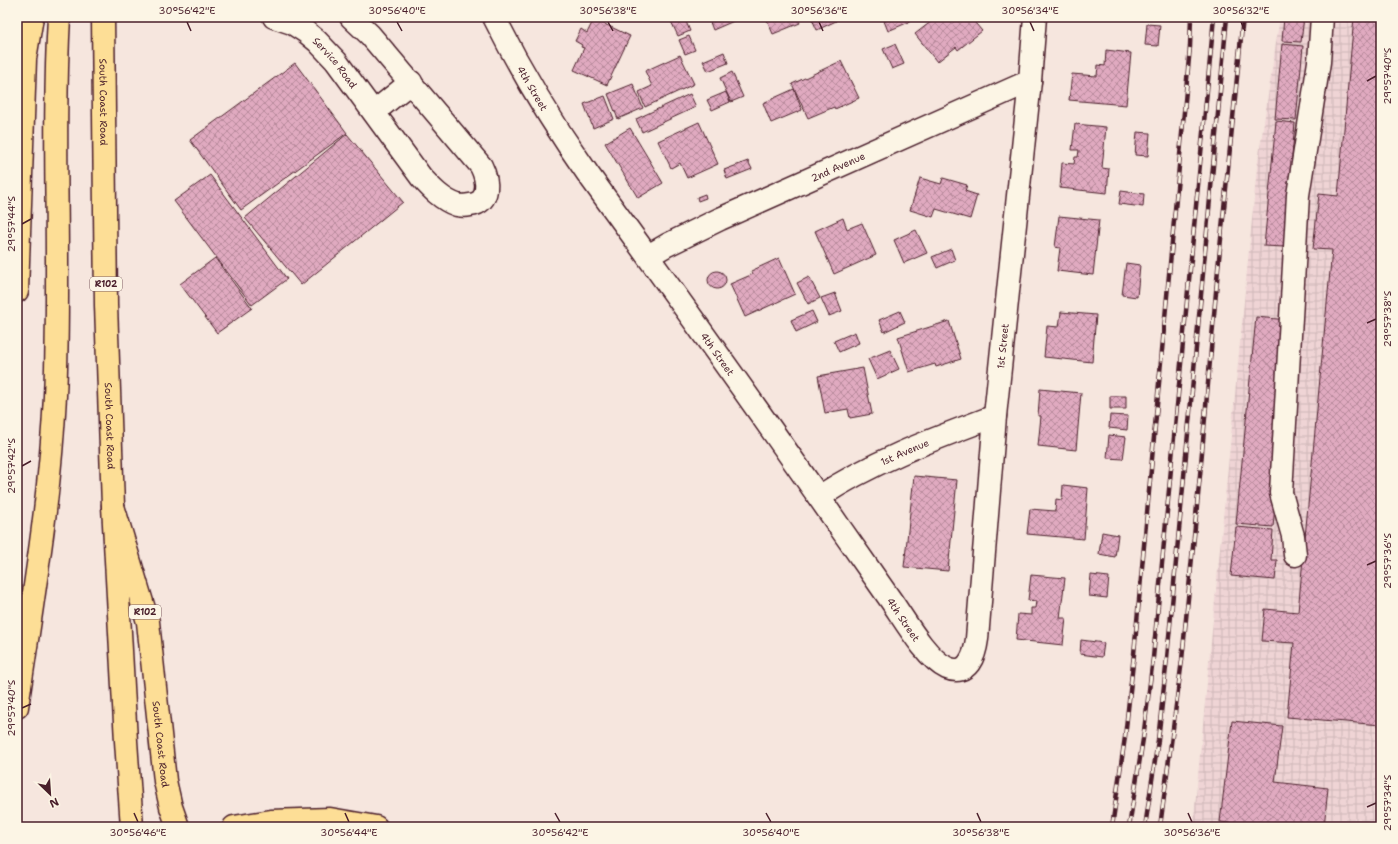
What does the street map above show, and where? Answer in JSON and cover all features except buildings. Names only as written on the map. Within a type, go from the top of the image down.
[{"type":"main road","points":[[17,290],[25,59],[32,17]]},
{"type":"main road","points":[[17,707],[49,488],[55,396],[57,292],[56,61],[59,17]]},
{"type":"main road","name":"South Coast Road","points":[[103,17],[106,305],[113,506],[148,622],[165,781],[171,807],[178,827]]},
{"type":"main road","points":[[113,506],[132,827]]},
{"type":"main road","points":[[234,827],[272,821],[330,819],[376,827]]},
{"type":"street","name":"Service Road","points":[[274,17],[292,23],[306,32],[336,61],[420,177],[434,190],[445,199],[458,205],[464,206],[477,204],[484,198],[486,190],[484,173],[478,162],[411,82]]},
{"type":"street","points":[[351,17],[370,35],[411,82],[378,118]]},
{"type":"street","name":"4th Street","points":[[494,17],[517,62],[560,134],[819,497],[914,634],[931,656],[946,667],[955,670],[961,669]]},
{"type":"street","name":"1st Street","points":[[961,669],[971,662],[976,650],[995,416],[1036,17]]},
{"type":"street","points":[[1296,555],[1293,536],[1281,493],[1298,195],[1319,62],[1322,17]]},
{"type":"street","name":"2nd Avenue","points":[[648,256],[720,219],[1030,81]]},
{"type":"street","name":"1st Avenue","points":[[819,497],[844,481],[910,449],[995,416]]},
{"type":"shaded area","points":[[1280,17],[1381,17],[1381,827],[1193,827],[1257,168]]},
{"type":"railway","points":[[1112,827],[1125,737],[1134,654],[1190,47],[1191,17]]},
{"type":"railway","points":[[1129,827],[1143,739],[1153,658],[1214,17]]},
{"type":"railway","points":[[1145,827],[1158,740],[1167,658],[1227,17]]},
{"type":"railway","points":[[1160,827],[1182,660],[1243,17]]}]
